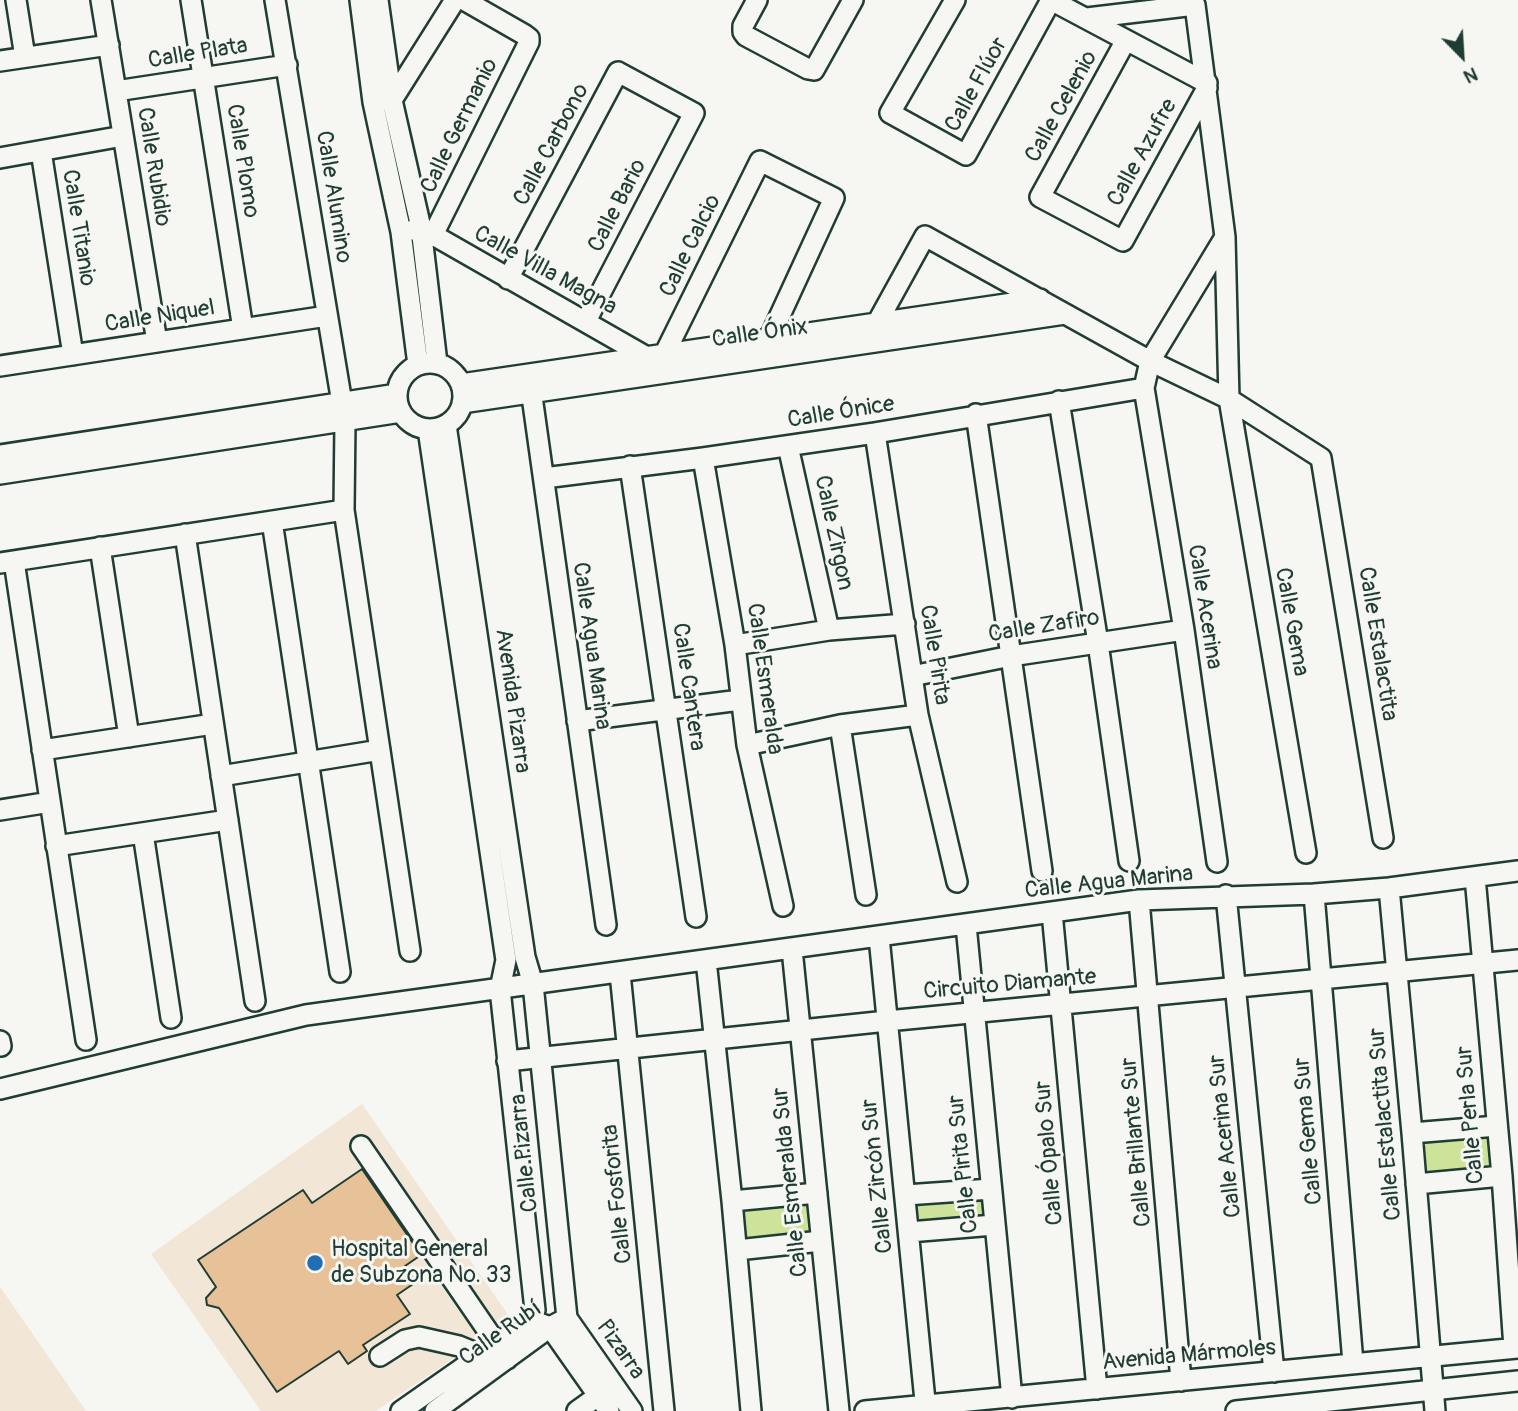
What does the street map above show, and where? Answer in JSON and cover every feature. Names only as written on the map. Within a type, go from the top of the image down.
[{"type":"street","points":[[16,0],[26,57]]},
{"type":"street","name":"Calle Rubidio","points":[[101,0],[157,342]]},
{"type":"street","name":"Calle Plomo","points":[[191,0],[243,329]]},
{"type":"street","name":"Calle Alumino","points":[[275,0],[343,412],[344,510],[410,951]]},
{"type":"street","points":[[360,0],[383,101],[418,232],[428,364]]},
{"type":"street","points":[[378,0],[383,101]]},
{"type":"street","points":[[383,101],[454,0]]},
{"type":"street","name":"Calle Germanio","points":[[418,232],[529,38],[464,0]]},
{"type":"street","points":[[757,0],[743,26],[743,32],[814,70],[853,0]]},
{"type":"street","name":"Calle Flúor","points":[[955,0],[891,113],[966,155],[1051,0]]},
{"type":"street","points":[[1051,0],[1207,86]]},
{"type":"street","name":"Calle Gema","points":[[1087,18],[1195,5],[1225,237],[1229,398],[1306,853]]},
{"type":"street","name":"Calle Celenio","points":[[1123,241],[1040,197],[1126,40]]},
{"type":"street","points":[[0,61],[109,45]]},
{"type":"street","name":"Calle Plata","points":[[116,91],[287,65]]},
{"type":"street","name":"Calle Bario","points":[[586,321],[694,113],[618,72]]},
{"type":"street","name":"Calle Carbono","points":[[508,279],[618,72]]},
{"type":"street","name":"Calle Azufre","points":[[1123,241],[1207,86]]},
{"type":"street","points":[[0,158],[123,136]]},
{"type":"street","name":"Calle Titanio","points":[[41,151],[73,355]]},
{"type":"street","name":"Calle Calcio","points":[[659,364],[760,160],[834,198],[770,337]]},
{"type":"street","name":"Calle Villa Magna","points":[[418,232],[586,321],[659,364]]},
{"type":"street","points":[[877,332],[925,236],[1150,361],[1229,398]]},
{"type":"street","name":"Calle Acerina","points":[[1217,862],[1184,629],[1144,387],[1150,361],[1225,237]]},
{"type":"street","points":[[1197,280],[1225,298]]},
{"type":"street","name":"Calle Ónix","points":[[462,394],[529,374],[659,364],[877,332],[1040,299]]},
{"type":"street","name":"Calle Ónix","points":[[462,394],[532,394],[770,337],[877,332],[1065,314]]},
{"type":"street","name":"Calle Niquel","points":[[0,366],[327,317]]},
{"type":"street","points":[[428,364],[450,369],[462,394],[457,415],[437,427],[410,423],[399,403],[403,376],[428,364]]},
{"type":"street","name":"Calle Agua Marina","points":[[529,374],[606,925]]},
{"type":"street","name":"Calle Ónice","points":[[544,478],[875,433],[1144,387]]},
{"type":"street","name":"Calle Estalactita","points":[[1229,398],[1321,458],[1383,838]]},
{"type":"street","points":[[1059,401],[1098,643],[1129,861]]},
{"type":"street","points":[[0,474],[141,443],[399,403]]},
{"type":"street","points":[[975,414],[1042,871]]},
{"type":"street","name":"Avenida Pizarra","points":[[437,427],[515,959],[533,984]]},
{"type":"street","name":"Calle Pirita","points":[[875,433],[918,715],[957,882]]},
{"type":"street","points":[[0,455],[141,443]]},
{"type":"street","name":"Calle Zirgon","points":[[789,446],[829,630]]},
{"type":"street","name":"Calle Esmeralda","points":[[703,458],[735,645],[747,745],[783,906]]},
{"type":"street","name":"Calle Cantera","points":[[630,466],[696,916]]},
{"type":"street","points":[[86,1040],[42,750],[7,562],[344,510]]},
{"type":"street","points":[[272,521],[340,972]]},
{"type":"street","points":[[185,534],[255,1001]]},
{"type":"street","points":[[100,547],[129,737]]},
{"type":"street","points":[[735,645],[829,630],[905,624]]},
{"type":"street","name":"Calle Zafiro","points":[[912,676],[1011,656],[1184,629]]},
{"type":"street","points":[[577,721],[740,700]]},
{"type":"street","points":[[747,745],[840,724],[918,715]]},
{"type":"street","points":[[42,750],[214,724]]},
{"type":"street","points":[[840,724],[866,895]]},
{"type":"street","points":[[222,776],[380,750]]},
{"type":"street","points":[[0,810],[50,802]]},
{"type":"street","points":[[57,846],[228,820]]},
{"type":"street","points":[[143,833],[171,1018]]},
{"type":"street","name":"Calle Agua Marina","points":[[0,1089],[306,1016],[1139,900],[1314,894],[1389,888],[1518,871]]},
{"type":"street","name":"Calle Perla Sur","points":[[1475,877],[1516,1348]]},
{"type":"street","name":"Calle Estalactita Sur","points":[[1389,888],[1435,1411]]},
{"type":"street","name":"Calle Gema Sur","points":[[1314,894],[1353,1363]]},
{"type":"street","name":"Calle Acerina Sur","points":[[1226,895],[1274,1372]]},
{"type":"street","name":"Calle Brillante Sur","points":[[1139,900],[1181,1381]]},
{"type":"street","name":"Calle Ópalo Sur","points":[[1052,912],[1097,1389]]},
{"type":"street","name":"Calle Pirita Sur","points":[[966,925],[1012,1398]]},
{"type":"street","name":"Calle Zircón Sur","points":[[879,937],[925,1408]]},
{"type":"street","name":"Calle Esmeralda Sur","points":[[792,949],[839,1411]]},
{"type":"street","name":"Avenida Pizarra","points":[[500,989],[515,959]]},
{"type":"street","points":[[706,960],[751,1411]]},
{"type":"street","name":"Circuito Diamante","points":[[508,1061],[1518,960]]},
{"type":"street","name":"Calle Fosforita","points":[[620,973],[664,1411]]},
{"type":"street","name":"Calle Pizarra","points":[[533,984],[558,1323]]},
{"type":"street","name":"Calle Pizarra","points":[[500,989],[533,1315]]},
{"type":"street","points":[[0,1041],[1,1046]]},
{"type":"street","points":[[1412,1133],[1497,1126]]},
{"type":"street","points":[[361,1146],[495,1353]]},
{"type":"street","points":[[1416,1184],[1502,1176]]},
{"type":"street","points":[[906,1195],[991,1189]]},
{"type":"street","points":[[732,1201],[817,1193]]},
{"type":"street","points":[[909,1232],[994,1225]]},
{"type":"street","points":[[737,1250],[821,1241]]},
{"type":"street","name":"Calle Rubí","points":[[435,1411],[533,1315],[558,1323]]},
{"type":"street","points":[[558,1323],[604,1403],[578,1411]]},
{"type":"street","name":"Calle Rubí","points":[[401,1411],[495,1353],[558,1323]]},
{"type":"street","name":"Pizarra","points":[[558,1323],[632,1411]]},
{"type":"street","points":[[380,1356],[405,1340],[419,1336],[495,1353]]},
{"type":"street","name":"Avenida Mármoles","points":[[865,1411],[925,1408],[1516,1348]]},
{"type":"street","points":[[1236,1411],[1361,1404],[1433,1390],[1518,1381]]},
{"type":"shaded area","name":"Hospital General de Subzona No. 33","points":[[362,1104],[511,1319],[376,1411],[261,1411],[151,1254]]},
{"type":"shaded area","points":[[0,1287],[86,1411],[0,1411]]},
{"type":"green space","points":[[1488,1136],[1491,1167],[1426,1173],[1423,1141]]},
{"type":"green space","points":[[983,1198],[985,1218],[918,1222],[916,1202]]},
{"type":"green space","points":[[809,1204],[812,1232],[747,1237],[743,1210]]},
{"type":"building","points":[[362,1169],[421,1255],[405,1266],[416,1282],[397,1295],[410,1314],[363,1345],[367,1351],[348,1364],[339,1351],[277,1392],[219,1308],[207,1305],[206,1298],[216,1287],[198,1260],[303,1190],[312,1203]]},
{"type":"place","name":"Hospital General de Subzona No. 33","points":[[315,1263]]}]
